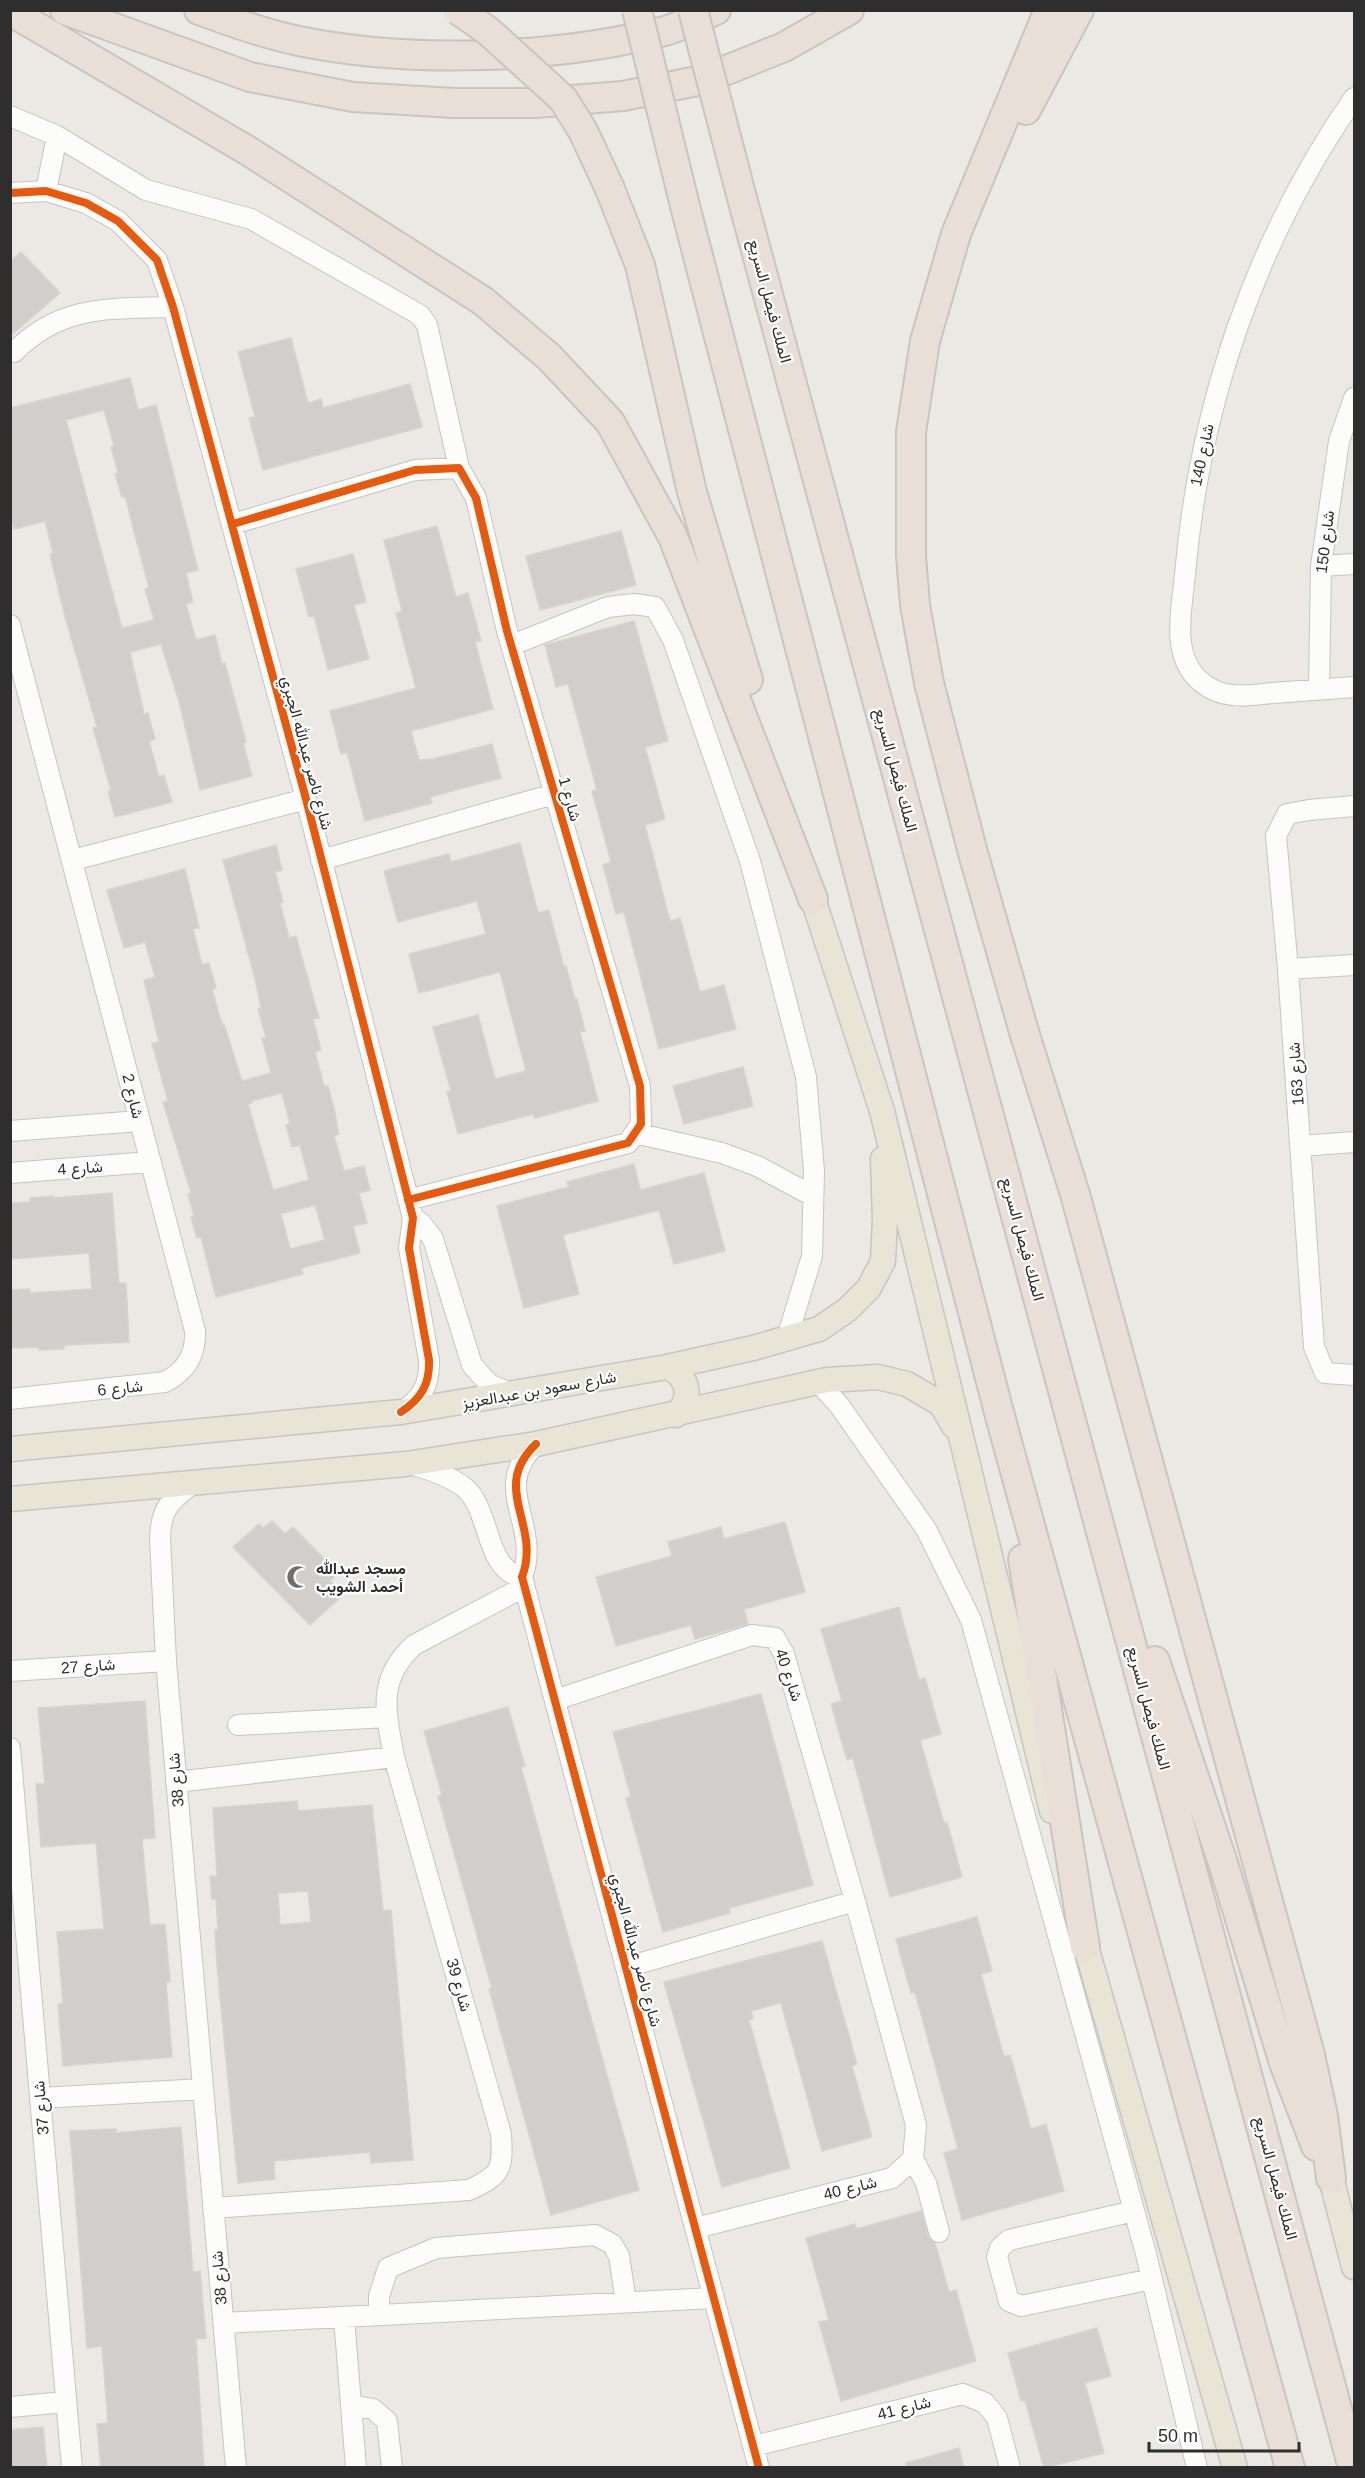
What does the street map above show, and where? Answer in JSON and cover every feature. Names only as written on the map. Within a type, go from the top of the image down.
[{"type":"highway","points":[[65,10],[250,77],[353,98],[454,103],[535,103],[623,96],[702,80],[784,47],[849,10]]},
{"type":"highway","points":[[199,10],[299,41],[383,54],[478,55],[585,47],[667,30],[716,10]]},
{"type":"highway","points":[[458,10],[488,31],[563,99],[583,131],[610,189],[640,265],[692,492],[813,899]]},
{"type":"highway","points":[[637,10],[685,206],[1001,1420],[1290,2468]]},
{"type":"highway","name":"الملك فيصل السريع","points":[[693,10],[1353,2468]]},
{"type":"highway","points":[[1049,10],[956,234],[925,341],[911,432],[911,556],[920,645],[973,853],[1025,1035],[1078,1205],[1310,2055],[1323,2116],[1331,2178]]},
{"type":"highway","points":[[956,234],[1079,10]]},
{"type":"highway","points":[[10,11],[250,152],[483,301],[549,357],[610,422],[674,537],[813,899]]},
{"type":"highway","points":[[1001,1420],[1085,1947]]},
{"type":"highway","points":[[1102,1533],[1139,1614],[1223,1863],[1284,2063],[1331,2178]]},
{"type":"main road","points":[[813,899],[882,1111],[1085,1947],[1235,2468]]},
{"type":"main road","name":"شارع سعود بن عبدالعزيز","points":[[10,1449],[401,1412],[667,1367],[819,1329],[847,1310],[870,1288],[883,1262],[885,1220],[882,1111]]},
{"type":"main road","points":[[667,1367],[682,1376],[686,1383],[687,1401],[676,1414]]},
{"type":"main road","points":[[10,1499],[406,1464],[536,1444],[818,1382],[878,1377],[907,1384],[941,1404],[960,1438]]},
{"type":"main road","points":[[1331,2178],[1354,2267]]},
{"type":"street","name":"شارع 140","points":[[1354,98],[1321,148],[1278,229],[1258,271],[1226,358],[1194,492],[1180,629],[1182,653],[1186,664],[1193,674],[1211,689],[1233,696],[1354,687]]},
{"type":"street","name":"شارع 1","points":[[10,116],[57,136],[146,190],[251,219],[420,315],[428,325],[459,468],[476,498],[512,645],[640,1086],[642,1124],[635,1133]]},
{"type":"street","points":[[46,191],[57,136]]},
{"type":"street","name":"شارع ناصر عبدالله الجبري","points":[[10,193],[46,191],[86,203],[118,221],[157,260],[173,307],[306,799],[410,1209],[409,1248],[429,1360],[429,1373],[427,1385],[420,1396],[401,1412]]},
{"type":"street","points":[[14,352],[45,326],[83,311],[173,307]]},
{"type":"street","name":"شارع 150","points":[[1318,690],[1321,566],[1339,441],[1354,398]]},
{"type":"street","points":[[233,524],[415,470],[459,468]]},
{"type":"street","points":[[1321,566],[1354,564]]},
{"type":"street","points":[[512,645],[608,607],[634,604],[655,607],[674,640],[750,861],[806,1077],[814,1171],[812,1256],[787,1338]]},
{"type":"street","name":"شارع 2","points":[[10,626],[195,1331]]},
{"type":"street","points":[[321,860],[554,794]]},
{"type":"street","points":[[73,860],[306,799]]},
{"type":"street","name":"شارع 163","points":[[1354,806],[1287,814],[1276,836],[1288,969],[1314,1347],[1326,1373],[1354,1375]]},
{"type":"street","points":[[1288,969],[1354,965]]},
{"type":"street","points":[[10,1131],[139,1121]]},
{"type":"street","points":[[410,1209],[628,1143],[635,1133],[722,1153],[757,1166],[813,1196]]},
{"type":"street","points":[[1300,1146],[1354,1142]]},
{"type":"street","name":"شارع 4","points":[[10,1173],[150,1162]]},
{"type":"street","name":"شارع ناصر عبدالله الجبري","points":[[410,1209],[433,1239],[472,1365],[489,1384],[512,1394]]},
{"type":"street","name":"شارع 6","points":[[10,1399],[165,1382],[181,1373],[186,1366],[194,1349],[195,1331]]},
{"type":"street","points":[[818,1382],[839,1405],[926,1529],[971,1620],[1134,2211],[1197,2468]]},
{"type":"street","name":"شارع ناصر عبدالله الجبري","points":[[536,1444],[521,1462],[515,1482],[528,1544],[523,1582],[759,2468]]},
{"type":"street","points":[[406,1464],[435,1472],[465,1488],[477,1503],[500,1564],[509,1574],[523,1582]]},
{"type":"street","name":"شارع 38","points":[[193,1483],[173,1499],[165,1509],[160,1522],[166,1661],[236,2468]]},
{"type":"street","name":"شارع 39","points":[[213,2208],[469,2190],[489,2181],[502,2162],[501,2134],[394,1757],[385,1704],[388,1684],[396,1665],[404,1654],[425,1638],[523,1582]]},
{"type":"street","name":"شارع 40","points":[[555,1700],[752,1635],[775,1638],[784,1654],[916,2125],[913,2159],[892,2178],[696,2228]]},
{"type":"street","name":"شارع 27","points":[[10,1671],[166,1661]]},
{"type":"street","points":[[238,1725],[387,1717]]},
{"type":"street","name":"شارع 37","points":[[10,1749],[72,2468]]},
{"type":"street","points":[[177,1782],[394,1757]]},
{"type":"street","points":[[627,1967],[855,1901]]},
{"type":"street","points":[[40,2098],[203,2089]]},
{"type":"street","points":[[913,2159],[926,2183],[939,2232]]},
{"type":"street","points":[[1134,2211],[1009,2240],[1000,2248],[997,2257],[1010,2301],[1021,2306],[1152,2279]]},
{"type":"street","points":[[379,2315],[379,2296],[388,2268],[436,2248],[595,2235],[612,2244],[619,2256],[626,2302]]},
{"type":"street","points":[[223,2324],[714,2298]]},
{"type":"street","points":[[344,2317],[356,2468]]},
{"type":"street","name":"شارع 41","points":[[754,2446],[963,2394],[985,2403],[997,2418],[1010,2468]]},
{"type":"street","points":[[10,2407],[66,2402]]},
{"type":"street","points":[[351,2405],[373,2409],[387,2421],[392,2468]]},
{"type":"building","points":[[21,252],[60,293],[10,336],[10,261]]},
{"type":"building","points":[[291,338],[308,403],[321,399],[323,408],[410,384],[422,427],[263,470],[249,418],[255,417],[238,352]]},
{"type":"building","points":[[130,378],[138,410],[156,405],[198,570],[186,573],[193,602],[186,604],[196,640],[215,635],[222,664],[225,663],[246,742],[243,743],[252,776],[200,790],[180,705],[161,644],[130,652],[144,714],[148,713],[155,739],[149,741],[159,777],[164,775],[172,802],[115,817],[108,791],[111,790],[93,728],[97,727],[64,613],[45,521],[14,529],[10,517],[10,408]],"holes":[[[104,410],[114,446],[111,447],[118,473],[115,474],[122,497],[125,496],[149,588],[145,589],[154,620],[122,628],[66,420]]]},
{"type":"building","points":[[437,526],[456,597],[468,593],[481,641],[475,642],[493,709],[411,731],[419,760],[433,759],[492,744],[501,778],[430,797],[432,803],[365,821],[347,752],[341,754],[330,711],[416,688],[396,613],[402,611],[384,540]]},
{"type":"building","points":[[621,531],[636,585],[540,610],[526,556]]},
{"type":"building","points":[[353,554],[366,602],[354,605],[369,659],[328,670],[314,616],[309,617],[296,569]]},
{"type":"building","points":[[634,621],[668,741],[645,747],[665,819],[645,825],[670,921],[680,918],[700,992],[724,985],[736,1029],[659,1049],[624,912],[616,914],[603,865],[611,862],[592,791],[597,790],[568,684],[556,687],[545,645]]},
{"type":"building","points":[[520,843],[538,913],[549,910],[564,967],[566,966],[575,1000],[577,999],[585,1031],[580,1032],[598,1101],[535,1118],[533,1114],[458,1134],[447,1092],[451,1091],[433,1027],[478,1015],[495,1079],[526,1071],[500,972],[419,993],[409,954],[486,934],[477,901],[398,922],[384,871],[449,854],[451,862]]},
{"type":"building","points":[[276,845],[282,870],[275,872],[283,902],[280,903],[289,938],[296,936],[319,1018],[313,1019],[321,1050],[315,1052],[324,1086],[328,1086],[334,1109],[339,1134],[334,1136],[344,1171],[364,1166],[370,1190],[359,1193],[367,1223],[353,1226],[360,1253],[301,1268],[303,1274],[216,1297],[201,1237],[197,1238],[191,1217],[194,1216],[188,1194],[191,1193],[163,1102],[168,1101],[152,1043],[159,1042],[144,980],[155,977],[145,942],[124,948],[107,890],[185,869],[199,928],[193,929],[202,965],[209,963],[216,988],[212,989],[222,1025],[224,1024],[242,1081],[271,1073],[262,1038],[266,1038],[258,1009],[261,1008],[255,979],[223,860]],"holes":[[[282,1093],[290,1124],[286,1125],[292,1147],[300,1145],[309,1180],[273,1190],[248,1104],[252,1103],[251,1101]],[[315,1205],[325,1240],[290,1249],[281,1214]]]},
{"type":"building","points":[[743,1067],[753,1106],[684,1124],[673,1086]]},
{"type":"building","points":[[634,1164],[640,1190],[704,1173],[725,1251],[674,1264],[659,1210],[563,1235],[579,1294],[524,1308],[497,1206],[569,1187],[567,1182]]},
{"type":"building","points":[[112,1193],[119,1283],[126,1283],[129,1342],[64,1345],[64,1349],[10,1348],[10,1290],[30,1289],[30,1293],[92,1289],[89,1253],[10,1259],[10,1203],[30,1202],[30,1198]]},
{"type":"building","name":"مسجد عبدالله أحمد الشويب","points":[[272,1521],[285,1534],[293,1527],[338,1573],[330,1581],[344,1594],[310,1625],[233,1547],[259,1524],[263,1528]]},
{"type":"building","points":[[785,1522],[805,1592],[744,1609],[748,1624],[742,1626],[695,1639],[691,1625],[616,1646],[596,1577],[672,1556],[668,1542],[721,1527],[724,1539]]},
{"type":"building","points":[[899,1607],[919,1680],[925,1678],[941,1734],[920,1740],[962,1877],[890,1897],[853,1758],[847,1760],[831,1704],[842,1701],[821,1629]]},
{"type":"building","points":[[761,1694],[813,1885],[729,1908],[730,1913],[663,1932],[626,1798],[631,1797],[613,1732]]},
{"type":"building","points":[[145,1701],[155,1838],[142,1839],[150,1925],[165,1924],[170,1982],[166,1982],[172,2057],[63,2066],[58,2004],[63,2003],[57,1932],[104,1929],[96,1843],[41,1847],[36,1784],[45,1784],[38,1708]]},
{"type":"building","points":[[508,1707],[525,1766],[521,1767],[639,2190],[551,2215],[489,1989],[492,1989],[438,1796],[442,1795],[424,1731]]},
{"type":"building","points":[[297,1801],[298,1811],[372,1805],[383,1911],[391,1910],[413,2160],[371,2163],[370,2152],[274,2161],[275,2179],[238,2183],[217,1966],[216,1899],[212,1899],[210,1876],[217,1876],[213,1808]],"holes":[[[308,1891],[311,1922],[280,1925],[278,1893]]]},
{"type":"building","points":[[977,1917],[992,1971],[981,1974],[1004,2057],[1010,2055],[1031,2129],[1046,2124],[1064,2191],[962,2220],[944,2153],[958,2149],[915,1992],[911,1993],[896,1939]]},
{"type":"building","points":[[822,1941],[857,2064],[852,2066],[872,2137],[822,2151],[781,2003],[751,2011],[753,2019],[749,2020],[790,2168],[722,2187],[664,1982]]},
{"type":"building","points":[[181,2127],[193,2272],[200,2271],[206,2338],[196,2339],[204,2468],[101,2468],[97,2424],[108,2423],[102,2346],[87,2348],[70,2131],[116,2129],[116,2133]]},
{"type":"building","points":[[921,2211],[928,2236],[935,2243],[949,2292],[956,2290],[976,2361],[841,2401],[819,2322],[829,2320],[806,2238],[855,2224],[856,2229]]},
{"type":"building","points":[[1097,2328],[1111,2376],[1085,2383],[1104,2453],[1044,2468],[1025,2400],[1021,2401],[1008,2353]]},
{"type":"building","points":[[43,2427],[47,2468],[10,2468],[10,2430]]},
{"type":"building","points":[[959,2448],[964,2468],[907,2468],[906,2463]]},
{"type":"cycle path","points":[[10,193],[46,191],[86,203],[118,221],[157,260],[173,307],[306,799],[413,1218],[409,1248],[429,1369],[423,1390],[414,1402],[401,1412]]},
{"type":"cycle path","points":[[233,524],[415,470],[459,468],[476,498],[507,631],[640,1086],[641,1124],[628,1143],[408,1200]]},
{"type":"cycle path","points":[[536,1444],[523,1460],[517,1476],[516,1492],[526,1540],[526,1558],[522,1577],[759,2468]]},
{"type":"place","name":"مسجد عبدالله أحمد الشويب","points":[[298,1577]]}]
